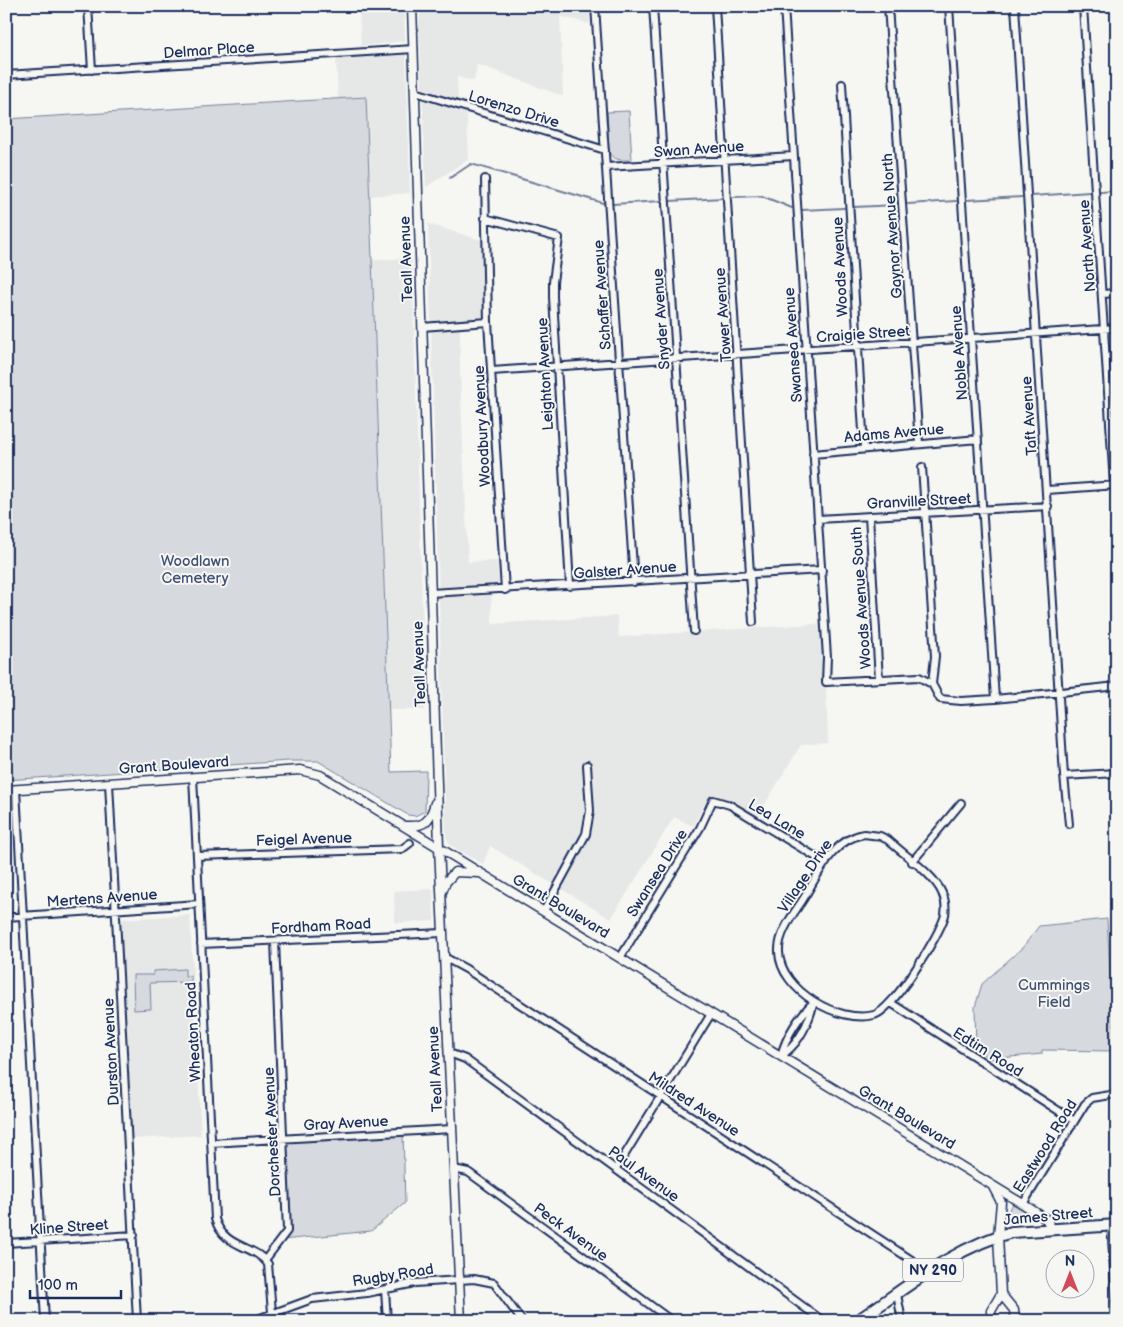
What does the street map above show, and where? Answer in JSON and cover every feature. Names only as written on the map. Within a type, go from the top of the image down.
[{"type":"main road","name":"James Street","points":[[857,1321],[959,1253],[998,1236],[1012,1232],[1114,1225]]},
{"type":"street","points":[[88,6],[92,70]]},
{"type":"street","name":"Schaffer Avenue","points":[[595,6],[634,582]]},
{"type":"street","name":"Snyder Avenue","points":[[653,6],[694,631]]},
{"type":"street","name":"Tower Avenue","points":[[715,6],[753,622]]},
{"type":"street","name":"Swansea Avenue","points":[[784,6],[828,657],[826,682],[879,679]]},
{"type":"street","name":"Gaynor Avenue North","points":[[888,6],[896,93],[919,444]]},
{"type":"street","name":"Noble Avenue","points":[[949,6],[995,699]]},
{"type":"street","name":"Taft Avenue","points":[[1015,6],[1064,776],[1069,824]]},
{"type":"street","name":"North Avenue","points":[[1083,6],[1115,485]]},
{"type":"street","name":"Teall Avenue","points":[[413,9],[437,794],[461,1321]]},
{"type":"street","name":"Delmar Place","points":[[6,75],[414,49]]},
{"type":"street","name":"Woods Avenue","points":[[842,84],[864,448]]},
{"type":"street","name":"Lorenzo Drive","points":[[415,92],[605,150]]},
{"type":"street","name":"Swan Avenue","points":[[606,167],[794,156]]},
{"type":"street","name":"Woodbury Avenue","points":[[485,179],[485,260],[488,322],[505,590]]},
{"type":"street","name":"Leighton Avenue","points":[[485,218],[560,238],[553,282],[570,586]]},
{"type":"street","points":[[1102,294],[1117,293]]},
{"type":"street","points":[[422,327],[488,322]]},
{"type":"street","name":"Craigie Street","points":[[492,371],[806,351],[1117,328]]},
{"type":"street","name":"Adams Avenue","points":[[813,454],[978,439]]},
{"type":"street","points":[[922,467],[935,656],[932,684]]},
{"type":"street","points":[[1046,490],[1115,485]]},
{"type":"street","name":"Granville Street","points":[[818,519],[1048,506]]},
{"type":"street","name":"Woods Avenue South","points":[[869,516],[879,679]]},
{"type":"street","name":"Galster Avenue","points":[[430,593],[822,570]]},
{"type":"street","points":[[879,679],[919,677],[932,684],[940,699],[949,701],[1018,697],[1048,694],[1060,690],[1117,686]]},
{"type":"street","points":[[544,911],[586,834],[590,811],[587,765]]},
{"type":"street","name":"Grant Boulevard","points":[[6,790],[300,770],[313,772],[1024,1204],[1046,1219],[1052,1229]]},
{"type":"street","points":[[1064,776],[1117,773]]},
{"type":"street","name":"Wheaton Road","points":[[193,777],[211,1143],[217,1225],[225,1236],[236,1245],[265,1260]]},
{"type":"street","name":"Durston Avenue","points":[[109,783],[137,1321]]},
{"type":"street","points":[[16,789],[45,1321]]},
{"type":"street","points":[[404,826],[421,826],[426,824],[432,816],[437,794]]},
{"type":"street","name":"Lea Lane","points":[[713,800],[730,805],[826,863]]},
{"type":"street","name":"Swansea Drive","points":[[620,958],[700,828],[713,800]]},
{"type":"street","points":[[912,862],[961,803]]},
{"type":"street","name":"Village Drive","points":[[864,834],[888,840],[912,862],[939,888],[944,902],[944,916],[933,939],[891,1003],[879,1013],[863,1016],[838,1012],[814,1002],[801,992],[786,974],[780,959],[780,944],[790,920],[826,863],[844,841],[864,834]]},
{"type":"street","name":"Feigel Avenue","points":[[197,856],[402,849],[410,844]]},
{"type":"street","points":[[441,894],[446,882],[455,872],[482,874]]},
{"type":"street","name":"Mertens Avenue","points":[[6,917],[199,904]]},
{"type":"street","name":"Fordham Road","points":[[201,944],[443,933]]},
{"type":"street","name":"Dorchester Avenue","points":[[265,1260],[287,1231],[275,941]]},
{"type":"street","name":"Mildred Avenue","points":[[444,957],[466,968],[930,1272]]},
{"type":"street","points":[[781,1056],[791,1049],[811,1017],[814,1002]]},
{"type":"street","name":"Edtim Road","points":[[891,1003],[1073,1120]]},
{"type":"street","points":[[616,1169],[711,1014]]},
{"type":"street","name":"Paul Avenue","points":[[448,1053],[465,1058],[823,1321]]},
{"type":"street","name":"Eastwood Road","points":[[1024,1204],[1073,1120],[1092,1098],[1117,1094]]},
{"type":"street","name":"Gray Avenue","points":[[211,1143],[452,1129]]},
{"type":"street","name":"Peck Avenue","points":[[454,1169],[468,1172],[672,1321]]},
{"type":"street","points":[[991,1321],[991,1311],[1001,1294],[998,1236],[1001,1202],[992,1185]]},
{"type":"street","points":[[1001,1212],[1014,1198]]},
{"type":"street","points":[[1114,1225],[1117,1313]]},
{"type":"street","name":"Kline Street","points":[[6,1243],[134,1236]]},
{"type":"street","points":[[265,1260],[269,1268],[272,1312]]},
{"type":"street","name":"Rugby Road","points":[[252,1321],[272,1312],[312,1299],[385,1290],[415,1283],[474,1278],[494,1283],[522,1321]]},
{"type":"street","points":[[385,1290],[386,1321]]},
{"type":"street","points":[[897,1294],[902,1321]]},
{"type":"street","points":[[1001,1294],[1014,1310],[1015,1321]]},
{"type":"shaded area","points":[[353,6],[404,6],[405,41],[361,46],[359,9],[353,9]]},
{"type":"shaded area","points":[[421,6],[589,6],[590,24],[560,16],[563,96],[477,65],[474,81],[457,77],[458,99],[466,101],[469,159],[426,187],[419,23]]},
{"type":"shaded area","points":[[406,55],[410,193],[370,196],[366,97],[338,99],[336,58]]},
{"type":"shaded area","points":[[428,224],[481,240],[483,327],[460,328],[460,372],[468,562],[497,561],[499,584],[491,585],[492,624],[617,616],[619,637],[828,623],[832,672],[826,691],[828,743],[801,745],[752,825],[722,807],[705,803],[693,826],[674,817],[611,919],[490,846],[483,864],[450,845],[446,836]]},
{"type":"shaded area","points":[[412,258],[425,710],[389,710],[372,260]]},
{"type":"shaded area","points":[[433,889],[434,921],[395,923],[394,891]]},
{"type":"shaded area","points":[[190,915],[201,1135],[131,1139],[120,919]]},
{"type":"green space","name":"Woodlawn Cemetery","points":[[366,97],[391,772],[426,771],[425,811],[415,816],[408,815],[318,761],[289,761],[6,780],[6,119]]},
{"type":"green space","points":[[629,111],[632,160],[619,160],[609,153],[607,112]]},
{"type":"green space","name":"Cummings Field","points":[[1107,919],[1115,1051],[1042,1050],[1042,1054],[990,1059],[976,1049],[975,1007],[982,984],[1023,947],[1039,926]]},
{"type":"green space","points":[[185,969],[185,976],[191,976],[191,982],[150,983],[151,1009],[134,1010],[133,975],[153,975],[153,971]]},
{"type":"green space","points":[[403,1132],[405,1203],[371,1231],[282,1240],[286,1235],[284,1139]]},
{"type":"green space","points":[[1014,1204],[1033,1215],[1034,1219],[1006,1222],[1010,1207]]},
{"type":"waterway","points":[[450,178],[471,164],[603,203]]},
{"type":"waterway","points":[[1100,192],[1117,191]]},
{"type":"waterway","points":[[1032,196],[1090,192]]},
{"type":"waterway","points":[[733,197],[762,196],[792,208]]},
{"type":"waterway","points":[[966,200],[1022,197]]},
{"type":"waterway","points":[[670,201],[723,198]]},
{"type":"waterway","points":[[613,204],[661,201]]},
{"type":"waterway","points":[[908,204],[956,201]]},
{"type":"waterway","points":[[854,207],[898,205]]},
{"type":"waterway","points":[[802,210],[844,208]]}]
